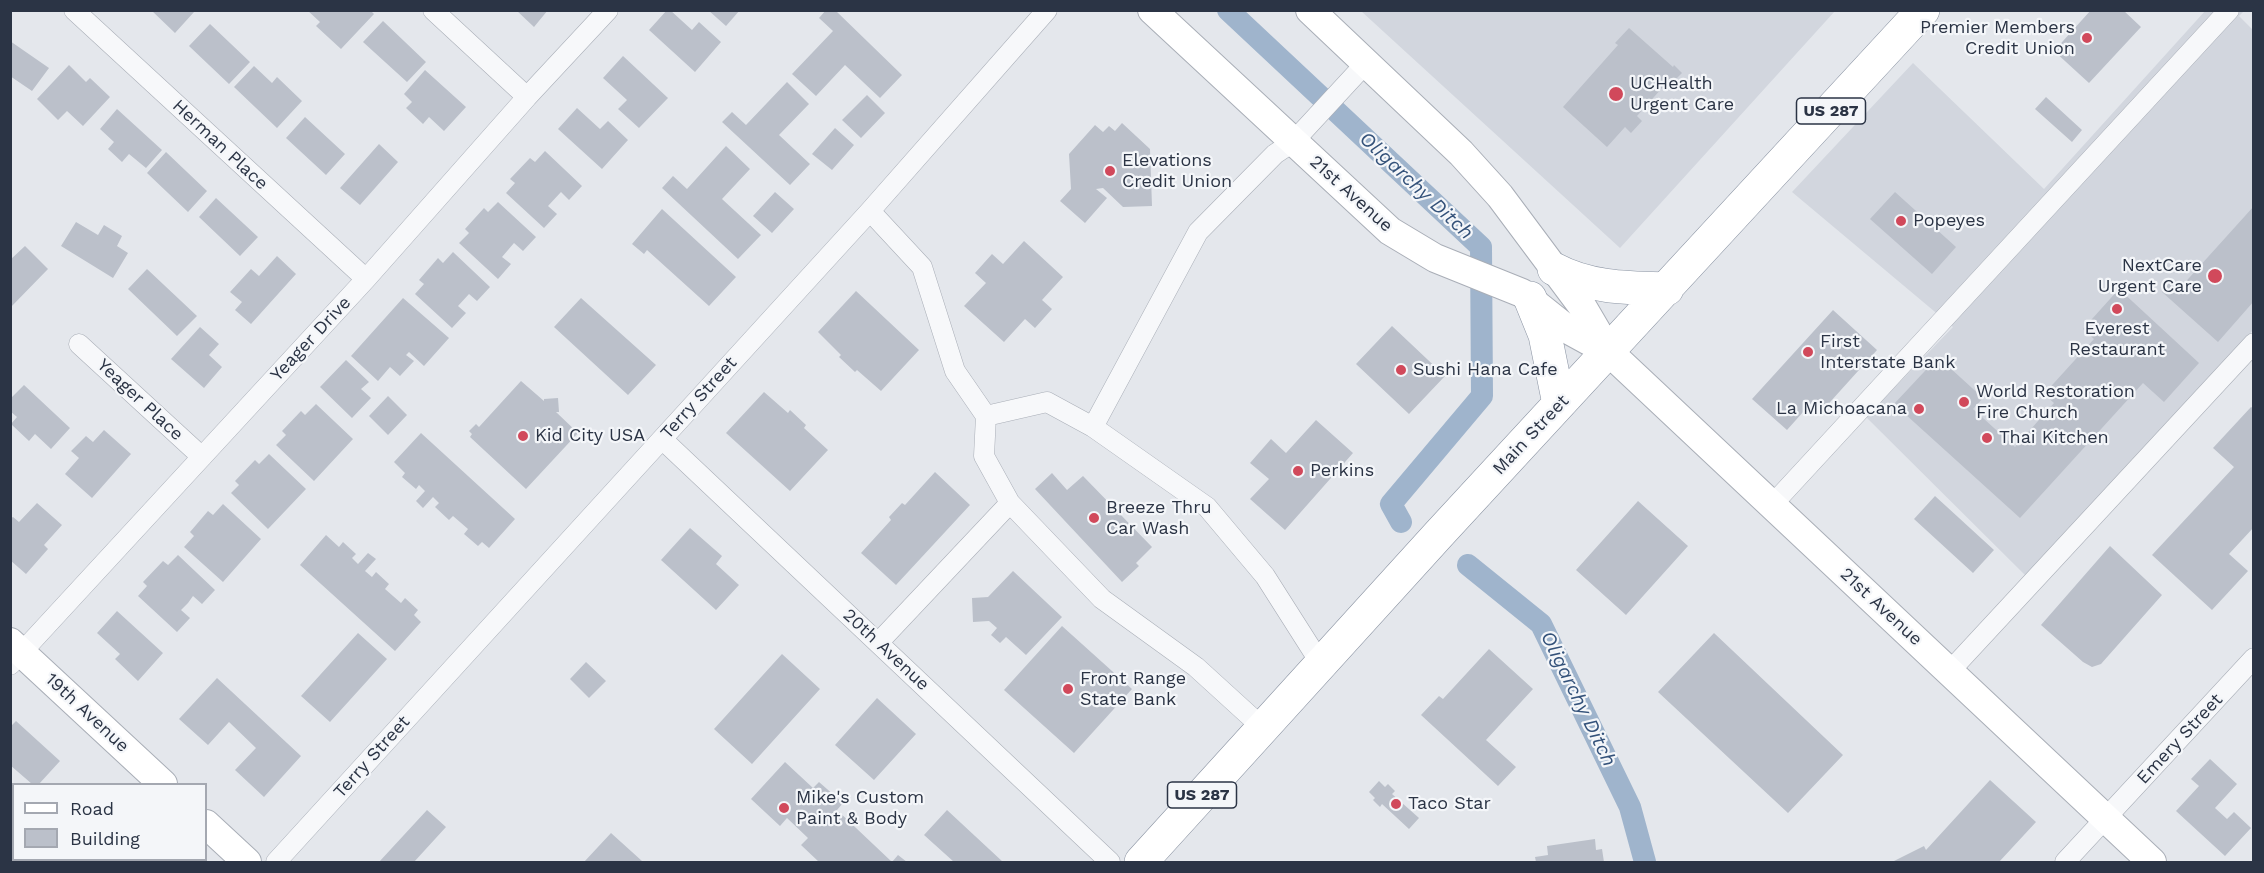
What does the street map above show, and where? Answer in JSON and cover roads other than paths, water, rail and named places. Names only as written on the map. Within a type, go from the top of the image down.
[{"type":"highway","name":"Main Street","points":[[1141,862],[1923,10]]},
{"type":"highway","points":[[1554,269],[1574,279],[1600,285],[1667,289]]},
{"type":"highway","points":[[1530,298],[1545,335],[1560,404]]},
{"type":"street","name":"Herman Place","points":[[74,10],[366,279]]},
{"type":"street","points":[[433,10],[527,97]]},
{"type":"street","name":"Yeager Drive","points":[[14,653],[202,457],[608,10]]},
{"type":"street","name":"Terry Street","points":[[276,862],[870,211],[1047,10]]},
{"type":"street","name":"21st Avenue","points":[[1152,10],[1390,231],[1435,258],[1497,282],[1530,298],[1566,329],[1609,352],[2152,862]]},
{"type":"street","name":"21st Avenue","points":[[1310,10],[1461,153],[1500,196],[1582,306],[1609,352]]},
{"type":"street","points":[[1772,505],[2229,10]]},
{"type":"street","points":[[1093,427],[1198,232],[1275,154],[1293,142],[1366,63]]},
{"type":"street","points":[[870,211],[922,267],[955,371],[986,416],[984,456],[1010,503],[1102,600],[1196,667],[1263,728]]},
{"type":"street","points":[[1949,672],[2253,343]]},
{"type":"street","name":"Yeager Place","points":[[79,344],[202,457]]},
{"type":"street","points":[[986,416],[1047,402],[1093,427],[1207,507],[1265,576],[1322,664]]},
{"type":"street","name":"20th Avenue","points":[[662,439],[1110,862]]},
{"type":"street","points":[[879,643],[1010,503]]},
{"type":"street","name":"19th Avenue","points":[[14,653],[162,783]]},
{"type":"street","name":"Emery Street","points":[[2065,862],[2253,658]]},
{"type":"street","points":[[207,825],[247,862]]},
{"type":"waterway","name":"Oligarchy Ditch","points":[[1228,10],[1481,247],[1482,396],[1391,504],[1401,522]]},
{"type":"waterway","name":"Oligarchy Ditch","points":[[1468,565],[1541,624],[1630,807],[1645,862]]},
{"type":"place","name":"Premier Members Credit Union","points":[[2087,38]]},
{"type":"place","name":"UCHealth Urgent Care","points":[[1616,94]]},
{"type":"place","name":"Elevations Credit Union","points":[[1110,171]]},
{"type":"place","name":"Popeyes","points":[[1901,221]]},
{"type":"place","name":"NextCare Urgent Care","points":[[2215,276]]},
{"type":"place","name":"Everest Restaurant","points":[[2117,309]]},
{"type":"place","name":"First Interstate Bank","points":[[1808,352]]},
{"type":"place","name":"Sushi Hana Cafe","points":[[1401,370]]},
{"type":"place","name":"World Restoration Fire Church","points":[[1964,402]]},
{"type":"place","name":"La Michoacana","points":[[1919,409]]},
{"type":"place","name":"Kid City USA","points":[[523,436]]},
{"type":"place","name":"Thai Kitchen","points":[[1987,438]]},
{"type":"place","name":"Perkins","points":[[1298,471]]},
{"type":"place","name":"Breeze Thru Car Wash","points":[[1094,518]]},
{"type":"place","name":"Front Range State Bank","points":[[1068,689]]},
{"type":"place","name":"Taco Star","points":[[1396,804]]},
{"type":"place","name":"Mike's Custom Paint & Body","points":[[784,808]]}]
